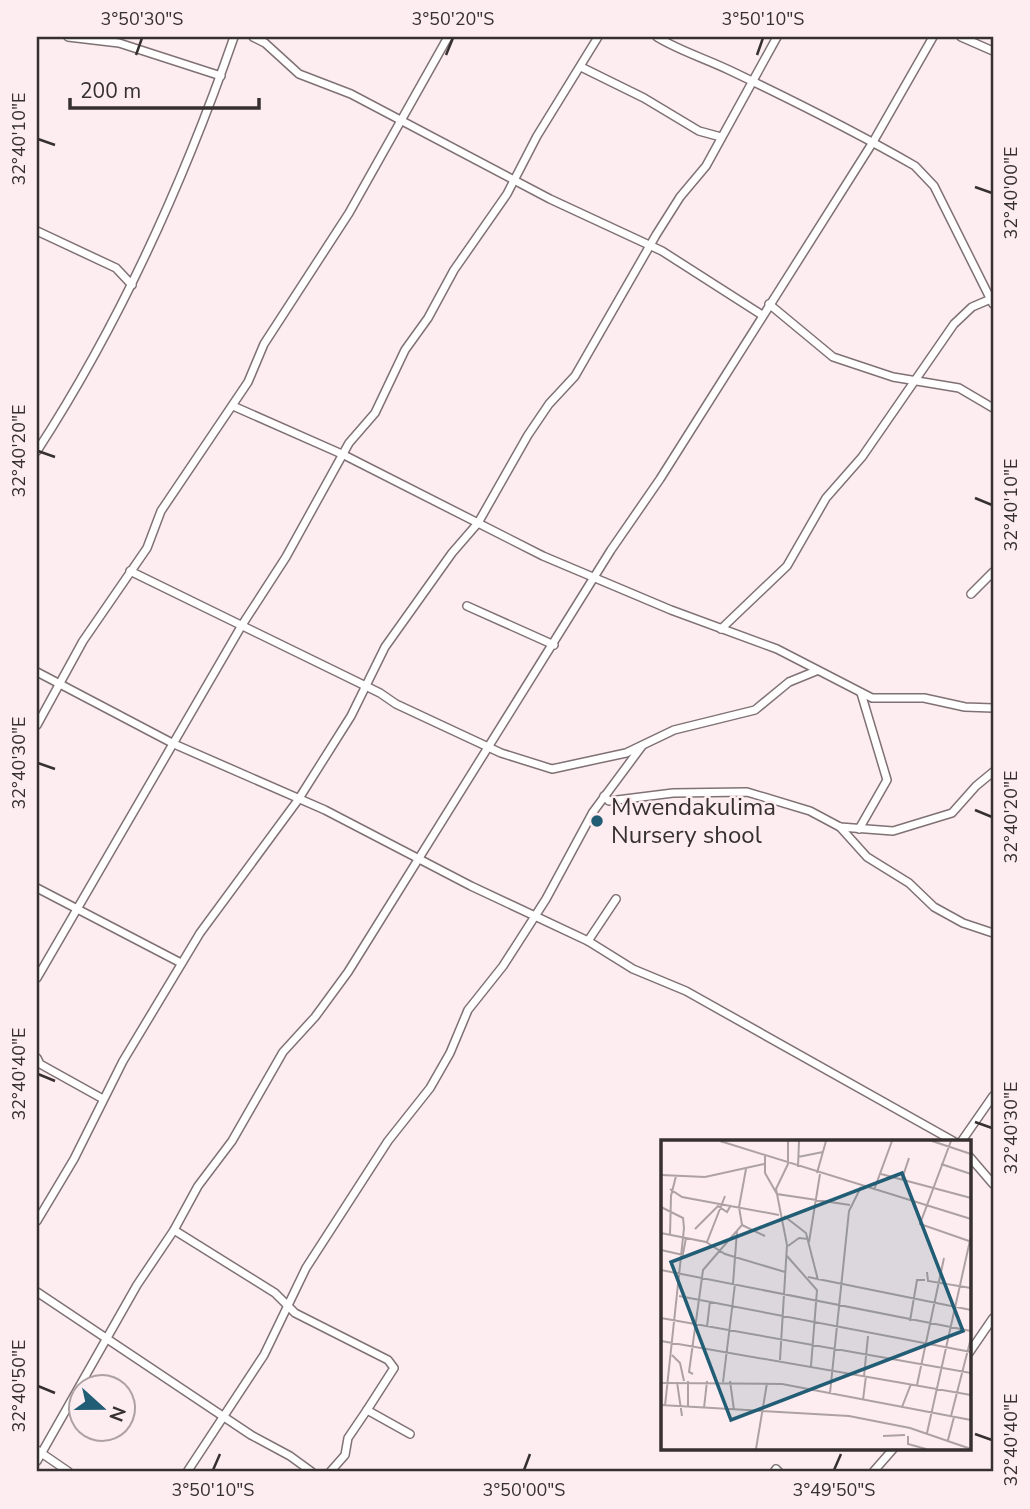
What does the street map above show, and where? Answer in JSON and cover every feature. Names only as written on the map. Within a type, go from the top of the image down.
[{"type":"street","points":[[68,37],[105,40],[221,76]]},
{"type":"street","points":[[124,37],[136,48]]},
{"type":"street","points":[[37,451],[90,365],[132,285],[235,37]]},
{"type":"street","points":[[253,37],[265,43],[299,74],[351,94],[561,205],[650,246],[762,315]]},
{"type":"street","points":[[37,725],[83,641],[153,537],[161,511],[233,406],[277,322],[349,213],[448,37]]},
{"type":"street","points":[[37,978],[242,625],[276,574],[354,436],[375,412],[405,350],[514,178],[598,37]]},
{"type":"street","points":[[657,37],[684,53],[700,56],[751,81],[915,166],[927,177],[992,301],[972,307],[954,324],[862,457],[826,498],[787,566],[721,629]]},
{"type":"street","points":[[37,1221],[181,963],[211,916],[298,800],[366,687],[385,647],[452,553],[478,523],[528,435],[579,369],[680,197],[706,166],[777,37]]},
{"type":"street","points":[[37,1461],[39,1452],[81,1379],[109,1339],[137,1285],[198,1186],[232,1141],[283,1052],[326,1003],[419,858],[595,576],[660,479],[873,142],[933,37]]},
{"type":"street","points":[[961,37],[993,51]]},
{"type":"street","points":[[581,66],[644,98],[699,131],[721,137]]},
{"type":"street","points":[[37,230],[116,268],[132,285]]},
{"type":"street","points":[[769,304],[833,357],[913,381],[959,388],[993,408]]},
{"type":"street","points":[[233,406],[344,455],[543,556],[777,649],[816,671],[879,700],[924,698],[965,707],[993,708]]},
{"type":"street","points":[[130,571],[490,747],[552,769],[586,764],[642,746],[674,730],[755,709],[789,682],[816,671]]},
{"type":"street","points":[[971,594],[993,572]]},
{"type":"street","points":[[467,606],[554,645]]},
{"type":"street","points":[[37,672],[174,744],[298,800],[588,941],[633,969],[686,990],[954,1140]]},
{"type":"street","points":[[859,829],[887,780],[861,692]]},
{"type":"street","points":[[187,1472],[264,1355],[306,1268],[388,1142],[442,1068],[468,1010],[503,966],[604,796],[642,746]]},
{"type":"street","points":[[840,827],[901,830],[952,813],[959,810],[976,786],[993,772]]},
{"type":"street","points":[[604,796],[609,801],[673,793],[747,792],[803,808],[840,827],[867,857],[909,883],[934,907],[963,923],[993,933]]},
{"type":"street","points":[[37,888],[181,963]]},
{"type":"street","points":[[588,941],[616,899]]},
{"type":"street","points":[[37,1058],[40,1064],[103,1099]]},
{"type":"street","points":[[960,1140],[993,1096]]},
{"type":"street","points":[[970,1157],[993,1184]]},
{"type":"street","points":[[173,1230],[253,1278],[295,1312],[382,1355],[393,1364],[394,1368],[348,1438],[345,1455],[330,1472]]},
{"type":"street","points":[[37,1292],[312,1472]]},
{"type":"street","points":[[970,1352],[993,1318]]},
{"type":"street","points":[[367,1410],[410,1434]]},
{"type":"street","points":[[873,1472],[892,1450]]},
{"type":"street","points":[[39,1452],[69,1472]]},
{"type":"place","name":"Mwendakulima Nursery shool","points":[[597,821]]}]
